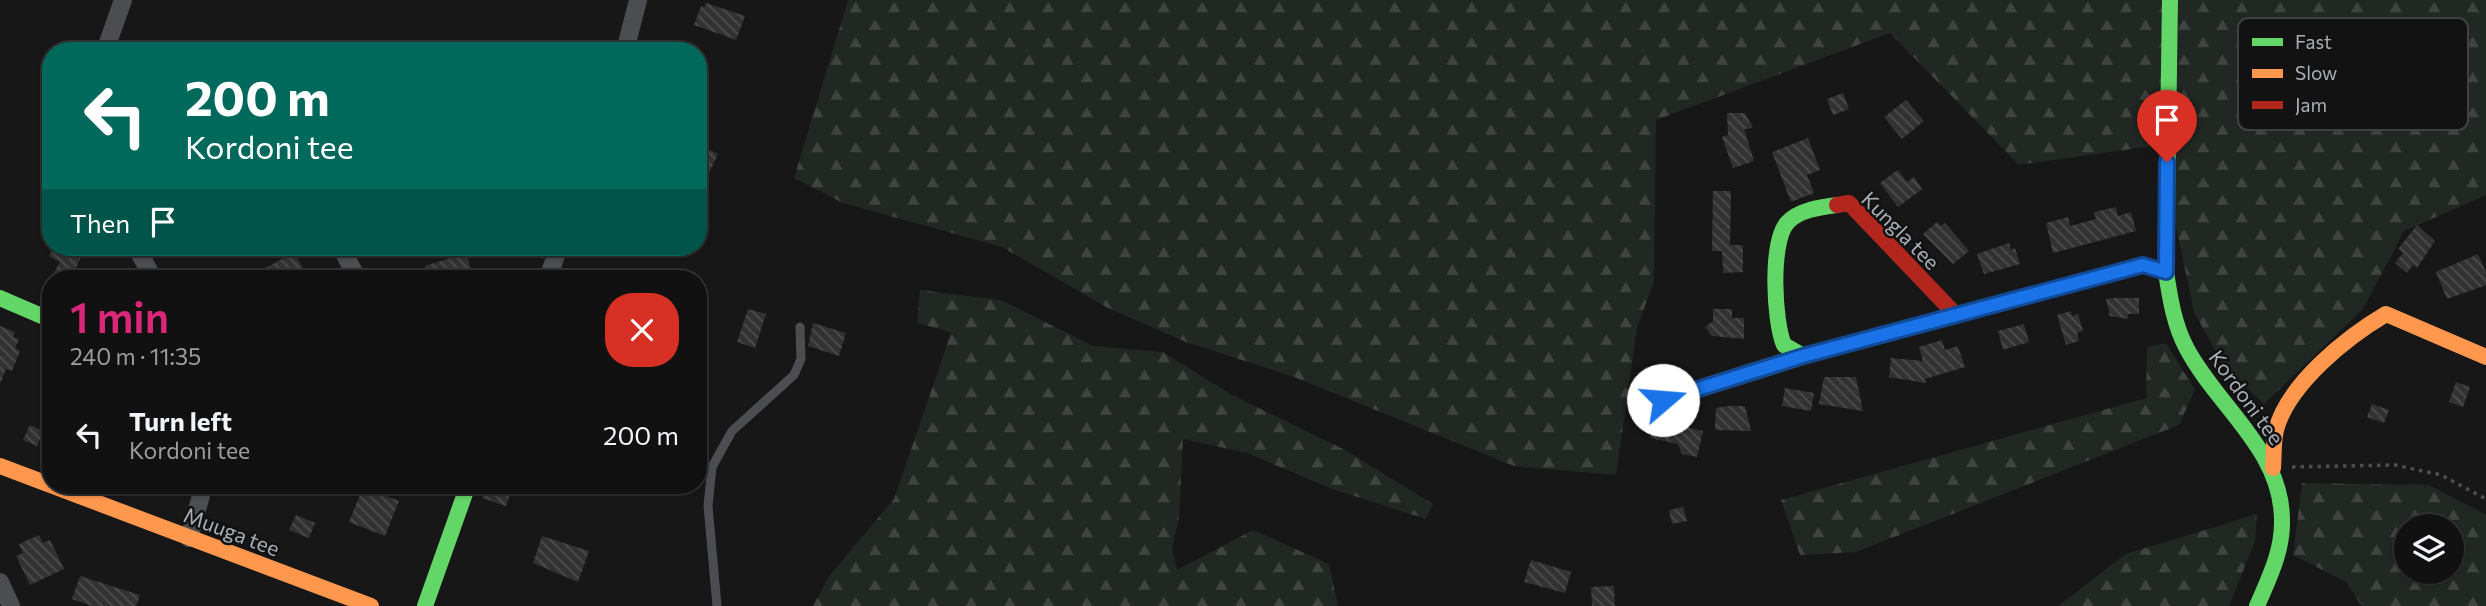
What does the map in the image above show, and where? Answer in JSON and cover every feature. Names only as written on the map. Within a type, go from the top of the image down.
[{"type":"street","points":[[108,42],[123,0]]},
{"type":"street","points":[[627,42],[638,0]]},
{"type":"street","name":"Kordoni tee","points":[[2170,0],[2166,272],[2172,309],[2192,358],[2238,415],[2273,468],[2281,509],[2279,551],[2257,606]]},
{"type":"street","name":"Kungla tee","points":[[1803,356],[1784,344],[1778,329],[1778,239],[1787,223],[1818,207],[1849,203],[1956,316]]},
{"type":"street","points":[[1663,400],[1803,356],[2143,265],[2166,272]]},
{"type":"street","points":[[0,298],[42,316]]},
{"type":"street","points":[[2273,468],[2276,429],[2301,383],[2361,329],[2386,314],[2486,357]]},
{"type":"street","name":"Muuga tee","points":[[0,466],[42,482]]},
{"type":"street","name":"Muuga tee","points":[[74,494],[371,606]]},
{"type":"street","points":[[189,538],[201,494]]},
{"type":"street","points":[[425,606],[465,494]]},
{"type":"street","points":[[0,582],[11,606]]},
{"type":"lane","points":[[717,606],[708,506],[712,467],[732,430],[794,375],[801,359],[800,327]]},
{"type":"path","points":[[2273,468],[2395,465],[2441,475],[2486,499]]},
{"type":"green space","points":[[848,0],[2486,0],[2486,195],[2404,231],[2363,309],[2264,404],[2224,367],[2194,312],[2159,145],[2019,165],[1890,33],[1656,120],[1654,281],[1637,328],[1616,475],[1514,466],[1294,377],[1186,342],[1108,308],[1002,247],[843,203],[794,178]]},
{"type":"green space","points":[[920,290],[1001,300],[1093,346],[1163,352],[1232,395],[1345,450],[1433,504],[1426,519],[1332,489],[1247,453],[1183,439],[1179,518],[1172,548],[1177,570],[1253,530],[1329,564],[1338,606],[813,606],[830,575],[894,499],[951,333],[917,322]]},
{"type":"green space","points":[[2166,343],[2195,390],[2179,425],[1856,552],[1800,555],[1781,500],[2146,398],[2147,347]]},
{"type":"green space","points":[[2302,483],[2429,485],[2486,515],[2486,606],[2362,606],[2346,582],[2293,555]]},
{"type":"green space","points":[[2257,514],[2255,541],[2229,606],[2058,606],[2126,554]]},
{"type":"building","points":[[706,3],[745,16],[736,40],[694,25],[701,6],[705,7]]},
{"type":"building","points":[[1843,93],[1849,109],[1833,115],[1827,99]]},
{"type":"building","points":[[1906,100],[1924,121],[1902,139],[1884,117]]},
{"type":"building","points":[[1727,113],[1745,113],[1753,128],[1744,129],[1754,161],[1733,168],[1722,137],[1728,135]]},
{"type":"building","points":[[1808,138],[1820,170],[1807,175],[1814,193],[1791,202],[1772,152]]},
{"type":"building","points":[[707,149],[718,154],[707,178]]},
{"type":"building","points":[[1898,170],[1907,182],[1914,177],[1922,189],[1898,207],[1880,183]]},
{"type":"building","points":[[1713,191],[1731,191],[1730,245],[1743,245],[1743,272],[1723,273],[1722,251],[1712,251]]},
{"type":"building","points":[[2116,207],[2118,216],[2131,212],[2136,231],[2053,253],[2046,223],[2068,217],[2070,226],[2096,219],[2094,212]]},
{"type":"building","points":[[1937,222],[1941,226],[1945,223],[1969,251],[1953,264],[1923,234]]},
{"type":"building","points":[[2417,225],[2435,241],[2417,268],[2413,265],[2407,273],[2395,263],[2403,253],[2398,249]]},
{"type":"building","points":[[2009,243],[2011,250],[2015,248],[2020,264],[1984,274],[1977,254]]},
{"type":"building","points":[[2478,254],[2486,272],[2486,285],[2447,299],[2436,272]]},
{"type":"building","points":[[49,256],[82,256],[75,270],[56,270],[60,262]]},
{"type":"building","points":[[287,256],[296,256],[304,270],[265,270]]},
{"type":"building","points":[[457,256],[467,256],[471,269],[426,270],[425,266]]},
{"type":"building","points":[[2139,298],[2139,314],[2128,314],[2128,319],[2110,316],[2106,299]]},
{"type":"building","points":[[748,309],[766,314],[755,348],[737,342]]},
{"type":"building","points":[[1713,309],[1732,309],[1732,318],[1744,318],[1744,339],[1712,336],[1705,327],[1713,321]]},
{"type":"building","points":[[2071,311],[2072,316],[2078,314],[2083,331],[2077,333],[2079,341],[2066,345],[2057,315]]},
{"type":"building","points":[[813,323],[846,333],[839,356],[808,346]]},
{"type":"building","points":[[2024,324],[2029,342],[2003,350],[1998,331]]},
{"type":"building","points":[[0,326],[15,332],[13,337],[19,339],[15,348],[20,351],[12,371],[6,369],[0,384]]},
{"type":"building","points":[[1942,340],[1945,350],[1958,346],[1965,367],[1925,379],[1926,383],[1889,377],[1891,358],[1923,361],[1919,347]]},
{"type":"building","points":[[1824,377],[1856,377],[1863,411],[1819,404]]},
{"type":"building","points":[[2456,382],[2470,387],[2463,407],[2449,402]]},
{"type":"building","points":[[1785,388],[1814,393],[1811,411],[1782,406]]},
{"type":"building","points":[[2372,404],[2389,410],[2384,423],[2367,417]]},
{"type":"building","points":[[1745,406],[1751,431],[1715,430],[1716,408]]},
{"type":"building","points":[[1654,420],[1703,431],[1697,457],[1682,454],[1678,444],[1650,438]]},
{"type":"building","points":[[30,425],[42,431],[37,446],[23,440]]},
{"type":"building","points":[[360,494],[381,494],[399,501],[385,536],[349,522]]},
{"type":"building","points":[[483,494],[510,494],[506,506],[482,498]]},
{"type":"building","points":[[1683,507],[1687,521],[1672,524],[1669,510]]},
{"type":"building","points":[[296,515],[315,523],[309,538],[289,530]]},
{"type":"building","points":[[39,535],[43,543],[50,540],[64,569],[30,585],[16,556],[23,553],[19,544]]},
{"type":"building","points":[[542,536],[589,551],[578,582],[533,563]]},
{"type":"building","points":[[1531,560],[1571,572],[1565,593],[1524,582]]},
{"type":"building","points":[[80,576],[140,595],[136,606],[92,606],[72,599]]},
{"type":"building","points":[[1614,586],[1615,606],[1592,606],[1591,587]]},
{"type":"traffic: fast","points":[[2170,0],[2166,272],[2176,321],[2187,349],[2260,450],[2279,494],[2282,519],[2280,542],[2257,606]]},
{"type":"traffic: fast","points":[[1837,205],[1797,215],[1787,223],[1778,247],[1775,283],[1781,334],[1784,345],[1803,356],[2143,265],[2166,272]]},
{"type":"traffic: fast","points":[[0,298],[42,316]]},
{"type":"traffic: fast","points":[[425,606],[465,494]]},
{"type":"traffic: slow","points":[[2273,468],[2276,430],[2293,396],[2321,363],[2354,335],[2386,314],[2486,357]]},
{"type":"traffic: slow","points":[[0,466],[42,482]]},
{"type":"traffic: slow","points":[[74,494],[371,606]]},
{"type":"traffic: jam","points":[[1837,205],[1849,203],[1956,315]]},
{"type":"route","points":[[1663,400],[1803,356],[2143,265],[2166,272],[2164,257],[2167,162]]}]
